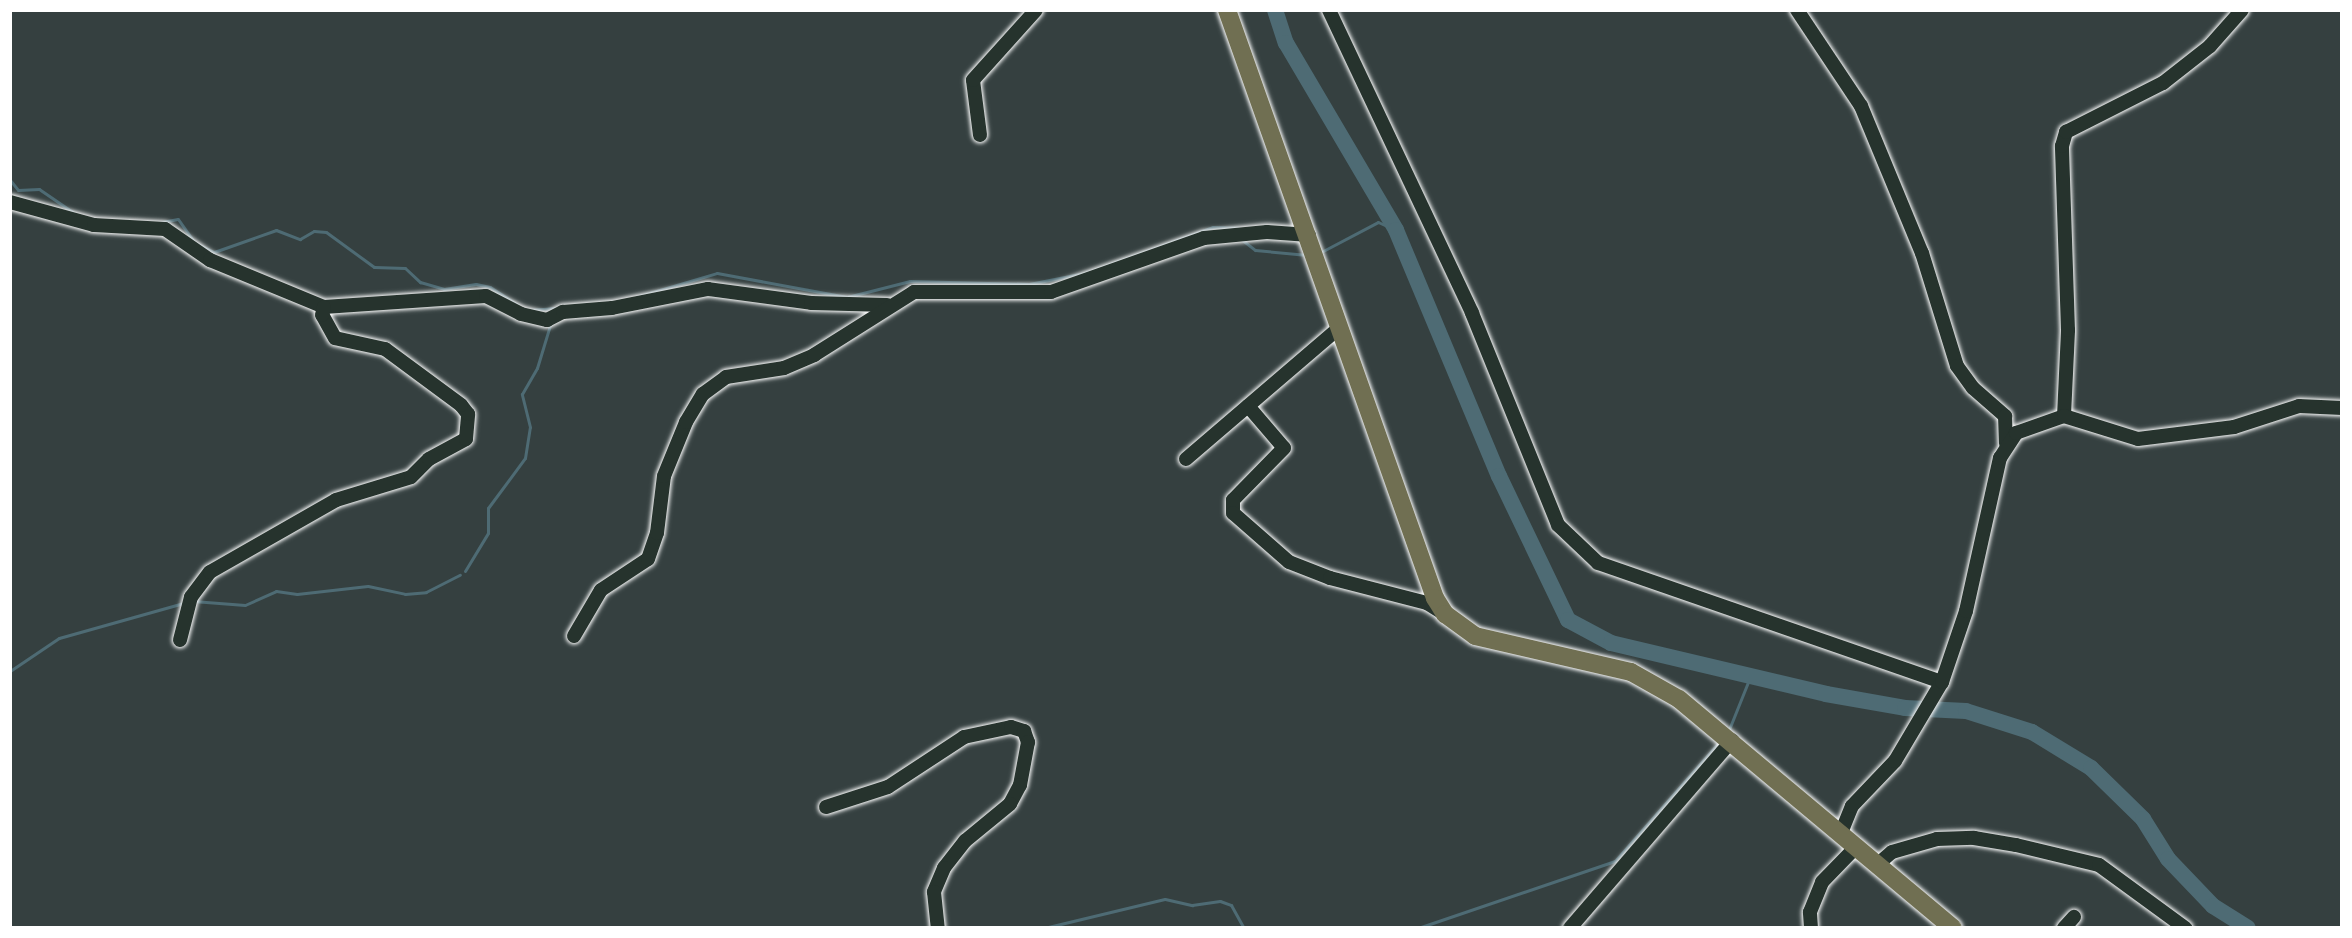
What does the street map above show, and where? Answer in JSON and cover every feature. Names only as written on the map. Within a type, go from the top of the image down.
[{"type":"main road","points":[[1227,10],[1309,235],[1339,328],[1435,598],[1445,614],[1458,627],[1486,639],[1630,672],[1679,699],[1728,736],[1953,927]]},
{"type":"street","points":[[980,135],[973,80],[1036,10]]},
{"type":"street","points":[[1329,10],[1476,322],[1558,525],[1599,563],[1940,685]]},
{"type":"street","points":[[1797,10],[1860,106],[1922,253],[1957,366],[1973,388],[2005,416],[2006,443],[1966,610],[1940,685],[1895,761],[1852,806],[1841,833]]},
{"type":"street","points":[[2064,416],[2068,330],[2062,146],[2066,132],[2163,83],[2210,46],[2242,10]]},
{"type":"street","points":[[10,202],[94,225],[165,229],[210,260],[324,307],[486,296],[521,314],[547,320],[563,312],[612,308],[682,291],[708,289],[811,303],[887,305]]},
{"type":"street","points":[[574,636],[601,590],[648,559],[657,533],[664,476],[703,394],[726,377],[784,368],[826,350],[887,305],[924,290],[1051,292],[1204,238],[1267,232],[1309,235]]},
{"type":"street","points":[[180,640],[191,597],[210,572],[336,500],[411,477],[429,459],[466,439],[468,414],[462,405],[385,350],[335,338],[322,315],[324,307]]},
{"type":"street","points":[[1186,459],[1339,328]]},
{"type":"street","points":[[1248,406],[1284,448],[1233,500],[1233,513],[1289,562],[1329,578],[1427,603],[1445,614]]},
{"type":"street","points":[[2006,443],[2025,427],[2064,416],[2138,439],[2234,426],[2299,406],[2342,408]]},
{"type":"street","points":[[826,807],[888,788],[964,737],[1011,728],[1024,732],[1028,742],[1020,785],[1010,804],[965,841],[944,868],[934,892],[938,927]]},
{"type":"street","points":[[1570,927],[1728,736]]},
{"type":"street","points":[[1878,864],[1892,852],[1937,839],[1974,838],[2016,845],[2099,865],[2185,927]]},
{"type":"street","points":[[1811,927],[1809,912],[1822,882],[1857,846]]},
{"type":"waterway","points":[[1275,10],[1286,43],[1396,230],[1499,476],[1568,620],[1611,643],[1826,694],[1905,708],[1966,711],[2032,732],[2091,768],[2143,819],[2168,859],[2213,906],[2248,928]]},
{"type":"waterway","points":[[10,180],[18,190],[39,189],[74,213]]},
{"type":"waterway","points":[[157,223],[178,219],[194,242],[214,252],[276,230],[300,239],[314,231],[326,232],[374,267],[405,268],[420,282],[444,289],[476,284],[490,287],[518,305]]},
{"type":"waterway","points":[[1323,251],[1378,222],[1396,230]]},
{"type":"waterway","points":[[636,297],[717,273],[847,297],[910,281],[1029,284],[1085,273],[1213,227],[1238,228]]},
{"type":"waterway","points":[[1241,239],[1255,250],[1307,255]]},
{"type":"waterway","points":[[529,310],[556,308]]},
{"type":"waterway","points":[[465,571],[488,533],[488,508],[525,458],[530,427],[522,394],[537,368],[551,322]]},
{"type":"waterway","points":[[193,601],[245,605],[276,591],[297,594],[368,586],[405,594],[426,592],[460,575]]},
{"type":"waterway","points":[[10,671],[59,638],[187,602]]},
{"type":"waterway","points":[[1728,732],[1750,677]]},
{"type":"waterway","points":[[1418,928],[1615,861],[1720,741]]},
{"type":"waterway","points":[[1044,928],[1165,899],[1192,905],[1220,901],[1231,905],[1244,928]]},
{"type":"waterway","points":[[1017,928],[1027,928]]}]
